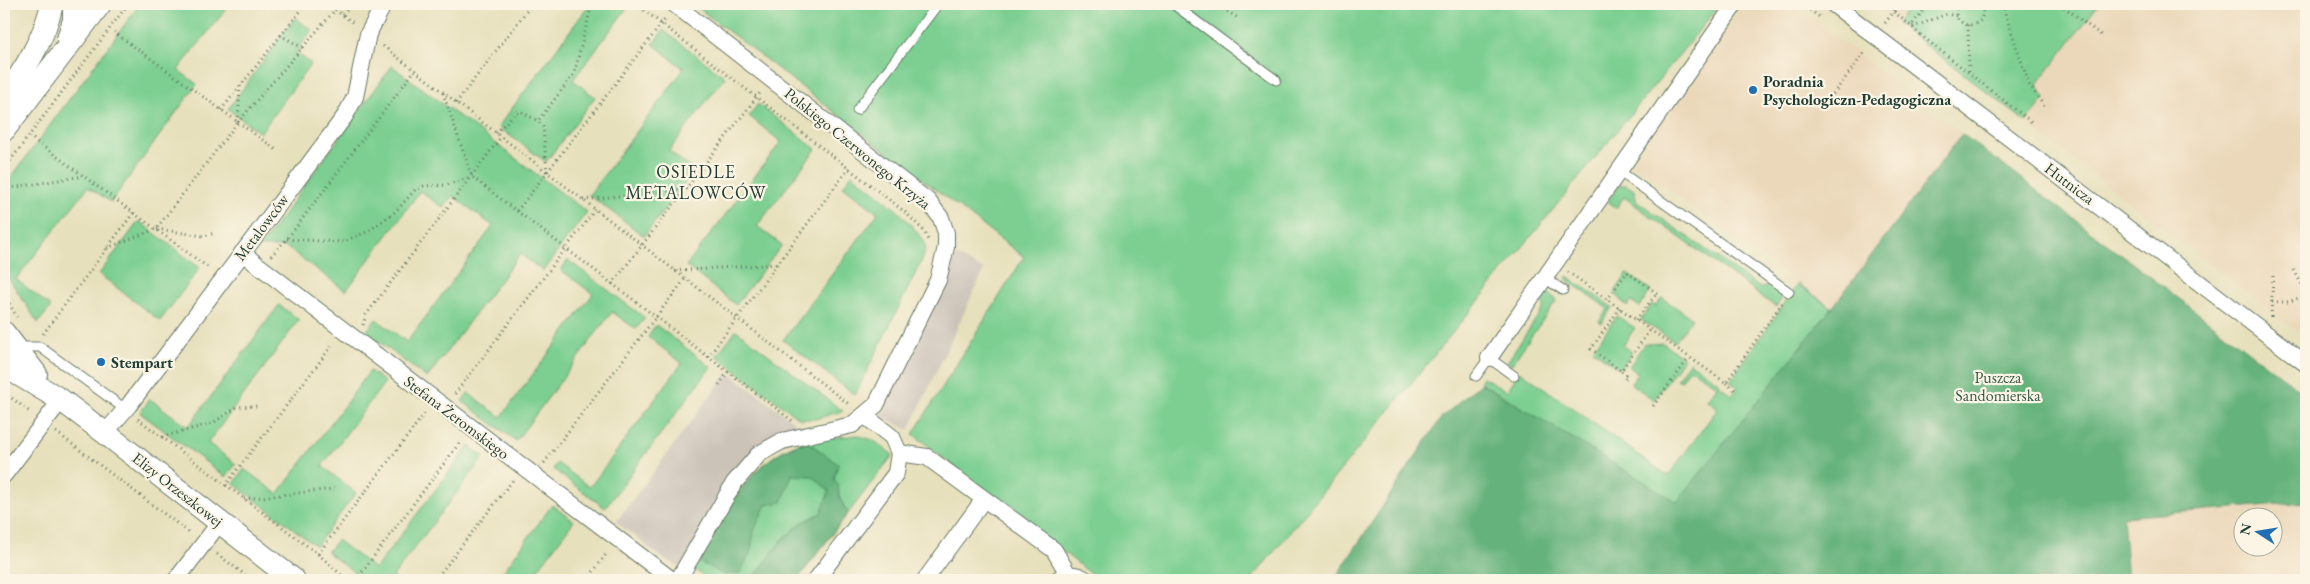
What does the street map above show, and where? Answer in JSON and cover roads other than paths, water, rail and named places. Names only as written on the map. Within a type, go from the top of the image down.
[{"type":"street","points":[[4,98],[27,67],[42,38],[52,4]]},
{"type":"street","points":[[64,50],[74,20],[74,4]]},
{"type":"street","points":[[4,130],[100,4]]},
{"type":"street","name":"Metalowców","points":[[105,433],[345,116],[355,97],[368,34],[384,4]]},
{"type":"street","name":"Polskiego Czerwonego Krzyża","points":[[675,4],[928,200],[941,218],[946,233],[946,247],[938,280],[876,405],[852,425],[782,440],[759,454],[734,483],[678,580]]},
{"type":"street","points":[[1489,358],[1734,4]]},
{"type":"street","name":"Hutnicza","points":[[1833,4],[2306,364]]},
{"type":"street","name":"Stefana Żeromskiego","points":[[242,253],[672,580]]},
{"type":"street","name":"Elizy Orzeszkowej","points":[[7,346],[61,400],[294,580]]},
{"type":"street","points":[[4,474],[61,400]]},
{"type":"street","points":[[816,580],[896,473],[899,453],[892,437],[865,416]]},
{"type":"street","points":[[899,453],[927,457],[1054,550],[1063,577],[1075,574],[1086,580]]},
{"type":"street","points":[[925,580],[984,498]]},
{"type":"street","points":[[176,580],[220,522]]},
{"type":"lane","points":[[857,110],[938,4]]},
{"type":"lane","points":[[1173,4],[1276,80]]},
{"type":"lane","points":[[1619,171],[1789,292]]},
{"type":"lane","points":[[1544,278],[1563,290]]},
{"type":"lane","points":[[7,346],[40,347],[125,409]]},
{"type":"lane","points":[[1476,376],[1489,358],[1514,376]]},
{"type":"place","name":"Poradnia Psychologiczn-Pedagogiczna","points":[[1753,90]]},
{"type":"place","name":"Stempart","points":[[101,362]]},
{"type":"district","name":"OSIEDLE METALOWCÓW","points":[[696,182]]},
{"type":"park label","name":"Puszcza Sandomierska","points":[[1998,386]]}]
